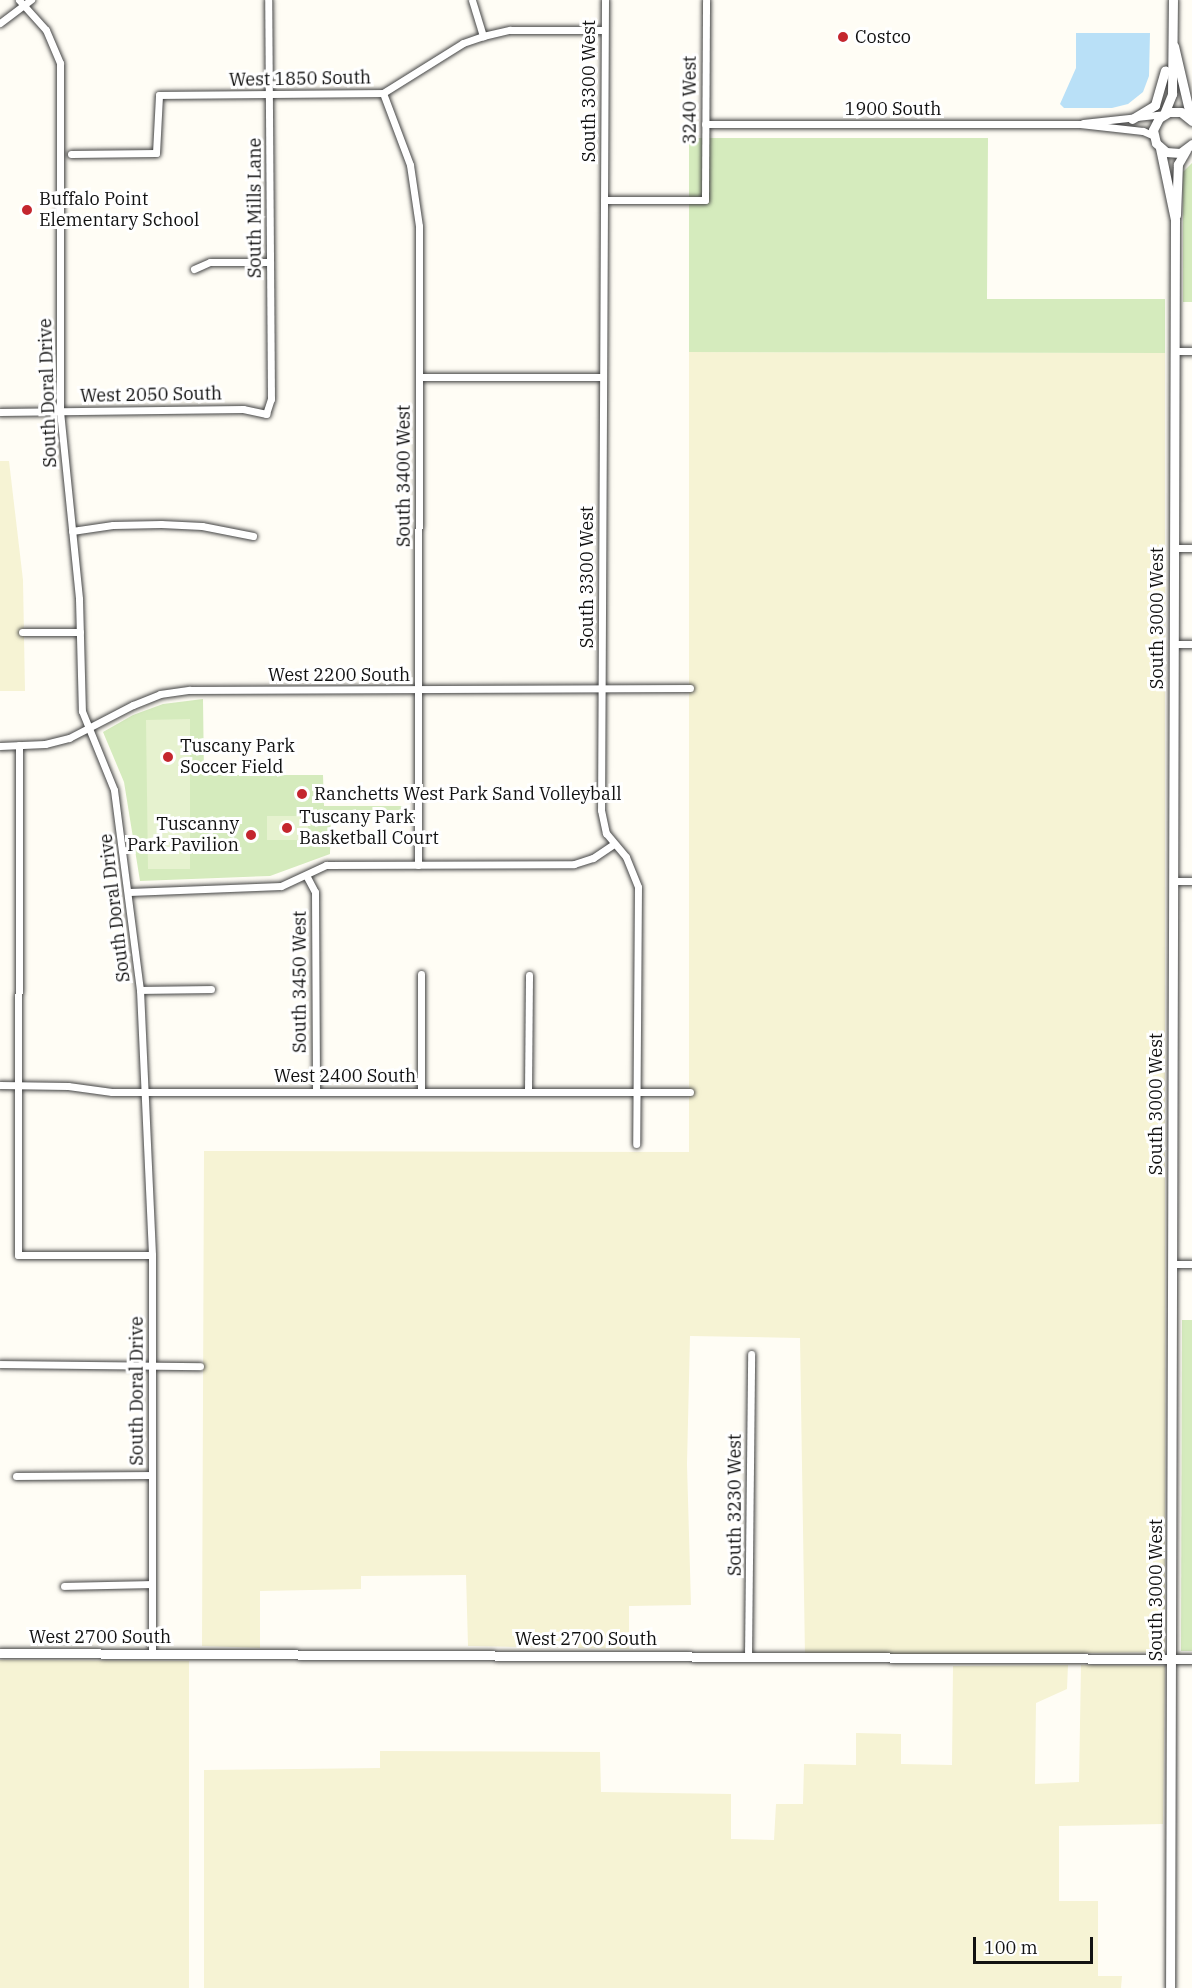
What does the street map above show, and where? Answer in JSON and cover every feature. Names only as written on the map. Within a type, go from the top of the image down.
[{"type":"street","points":[[0,23],[21,3],[31,0]]},
{"type":"street","name":"South Mills Lane","points":[[266,414],[271,399],[268,0]]},
{"type":"street","points":[[472,0],[483,36]]},
{"type":"street","name":"South 3300 West","points":[[605,0],[601,810],[606,833],[634,870],[638,887],[636,1144]]},
{"type":"street","name":"3240 West","points":[[604,201],[705,200],[705,0]]},
{"type":"street","points":[[1173,0],[1173,44],[1191,120]]},
{"type":"street","name":"South Doral Drive","points":[[21,3],[46,30],[60,63],[60,411],[80,632],[82,711],[114,790],[140,990],[152,1255],[150,1584],[152,1652]]},
{"type":"street","name":"West 1850 South","points":[[71,154],[156,153],[159,95],[382,93],[463,43],[483,36],[510,30],[604,30]]},
{"type":"street","points":[[1132,119],[1147,113],[1161,97],[1173,44]]},
{"type":"street","points":[[1080,124],[1139,130],[1154,136],[1155,124],[1164,114],[1172,94],[1169,59]]},
{"type":"street","name":"South 3400 West","points":[[382,93],[416,194],[419,377],[418,865]]},
{"type":"street","points":[[1080,124],[1132,119],[1175,111],[1191,120]]},
{"type":"street","name":"1900 South","points":[[705,124],[1080,124]]},
{"type":"street","name":"South 3000 West","points":[[1154,136],[1160,148],[1174,220]]},
{"type":"street","points":[[1160,148],[1173,153],[1189,147]]},
{"type":"street","name":"South 3000 West","points":[[1170,1988],[1174,220],[1178,164],[1189,147]]},
{"type":"street","points":[[194,269],[210,262],[270,262]]},
{"type":"street","points":[[1174,351],[1192,351]]},
{"type":"street","points":[[419,377],[603,377]]},
{"type":"street","name":"West 2050 South","points":[[0,412],[243,409],[266,414]]},
{"type":"street","points":[[72,531],[112,525],[161,524],[202,526],[253,536]]},
{"type":"street","points":[[1174,548],[1192,548]]},
{"type":"street","points":[[22,632],[80,632]]},
{"type":"street","points":[[1174,644],[1192,644]]},
{"type":"street","name":"West 2200 South","points":[[0,746],[45,744],[160,694],[190,690],[690,688]]},
{"type":"street","points":[[18,745],[18,1255],[152,1255]]},
{"type":"street","points":[[129,892],[281,886],[326,865],[574,864],[593,858],[614,844]]},
{"type":"street","name":"South 3450 West","points":[[306,875],[315,892],[315,1092]]},
{"type":"street","points":[[1173,880],[1192,881]]},
{"type":"street","points":[[421,974],[421,1092]]},
{"type":"street","points":[[528,1092],[529,975]]},
{"type":"street","points":[[140,990],[211,989]]},
{"type":"street","name":"West 2400 South","points":[[0,1085],[144,1091],[690,1092]]},
{"type":"street","points":[[1173,1264],[1192,1264]]},
{"type":"street","name":"South 3230 West","points":[[748,1657],[751,1354]]},
{"type":"street","points":[[0,1364],[200,1366]]},
{"type":"street","points":[[16,1476],[152,1475]]},
{"type":"street","points":[[64,1586],[150,1584]]},
{"type":"street","name":"West 2700 South","points":[[0,1653],[1192,1659]]},
{"type":"shaded area","points":[[689,352],[1165,353],[1165,1652],[805,1657],[800,1338],[690,1336],[687,1464],[691,1605],[629,1606],[629,1649],[468,1646],[466,1575],[361,1576],[361,1589],[260,1591],[260,1648],[202,1646],[204,1151],[689,1152]]},
{"type":"shaded area","points":[[0,461],[9,461],[23,580],[25,691],[0,691]]},
{"type":"shaded area","points":[[0,1660],[189,1661],[189,1988],[0,1988]]},
{"type":"shaded area","points":[[1068,1665],[1067,1689],[1036,1703],[1035,1784],[1079,1782],[1081,1665],[1165,1666],[1163,1824],[1059,1826],[1059,1901],[1098,1901],[1098,1976],[1122,1976],[1121,1988],[204,1988],[204,1770],[380,1768],[380,1751],[600,1752],[601,1792],[731,1794],[731,1839],[774,1840],[776,1804],[803,1804],[804,1764],[856,1765],[856,1733],[901,1734],[901,1764],[952,1765],[953,1666]]},
{"type":"green space","points":[[689,138],[988,138],[987,299],[1165,299],[1165,353],[689,352]]},
{"type":"green space","points":[[1192,163],[1192,302],[1183,302],[1183,172]]},
{"type":"green space","points":[[203,699],[204,775],[323,775],[324,806],[408,806],[408,810],[331,810],[330,854],[270,876],[140,881],[124,782],[103,732],[133,715],[163,704]]},
{"type":"green space","points":[[190,719],[190,869],[148,869],[146,720]]},
{"type":"green space","name":"Tuscany Park Basketball Court","points":[[267,816],[308,816],[308,840],[267,840]]},
{"type":"green space","points":[[1182,1320],[1192,1320],[1192,1651],[1181,1651]]},
{"type":"water","points":[[1076,33],[1150,33],[1149,76],[1143,92],[1128,104],[1112,108],[1064,108],[1060,104],[1076,68]]},
{"type":"place","name":"Costco","points":[[843,37]]},
{"type":"place","name":"Buffalo Point Elementary School","points":[[27,210]]},
{"type":"place","name":"Tuscany Park Soccer Field","points":[[168,757]]},
{"type":"place","name":"Ranchetts West Park Sand Volleyball","points":[[302,794]]},
{"type":"place","name":"Tuscany Park Basketball Court","points":[[287,828]]},
{"type":"place","name":"Tuscanny Park Pavilion","points":[[251,835]]}]
